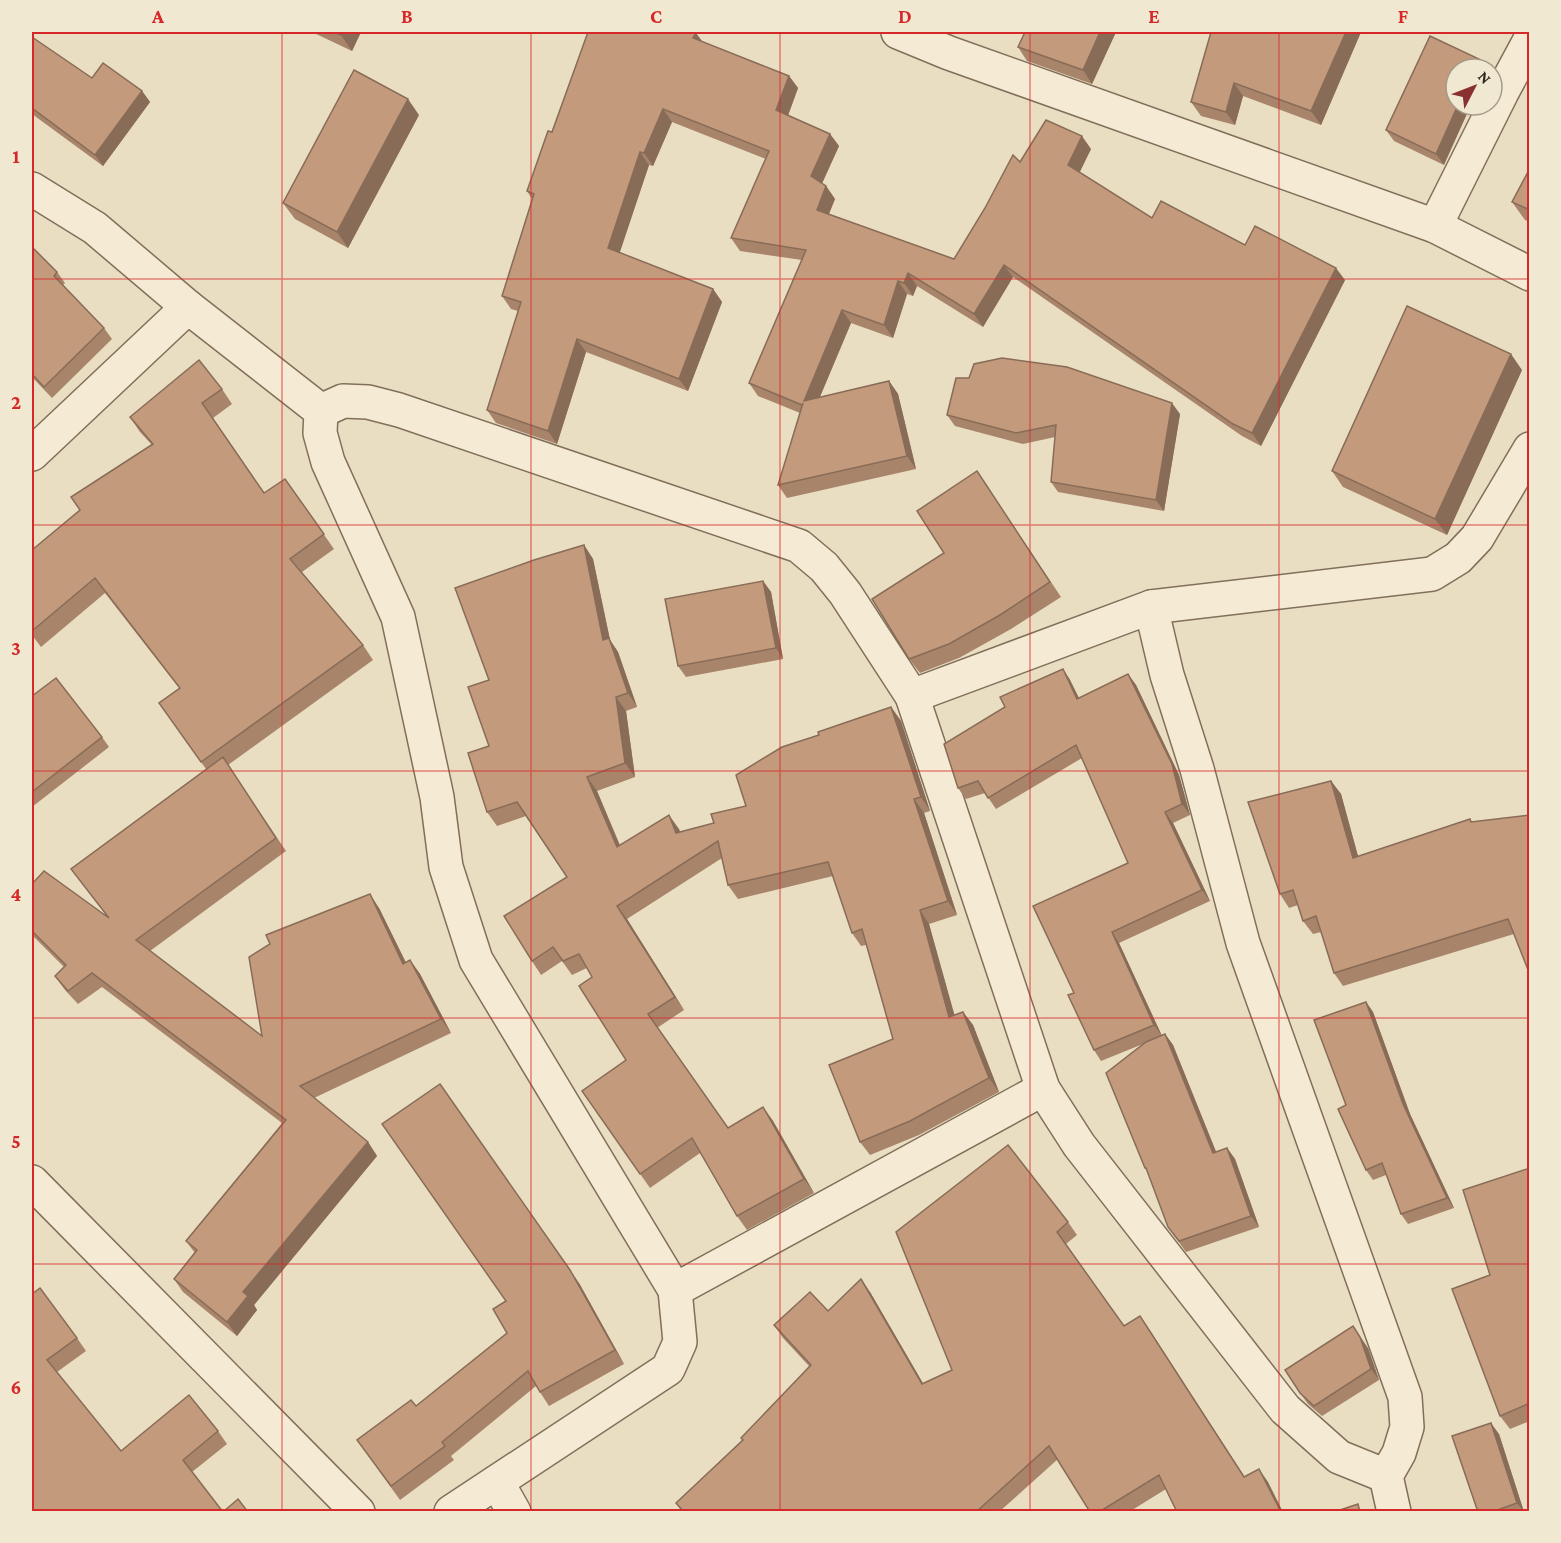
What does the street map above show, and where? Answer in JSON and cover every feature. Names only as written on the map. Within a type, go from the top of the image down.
[{"type":"street","points":[[898,32],[953,42],[1435,226],[1530,274]]},
{"type":"street","points":[[1435,226],[1530,40]]},
{"type":"street","points":[[32,189],[95,228],[188,307],[321,411]]},
{"type":"street","points":[[32,454],[188,307]]},
{"type":"street","points":[[321,411],[342,401],[368,402],[399,410],[799,546],[824,567],[845,592],[912,696],[1043,1089],[1079,1145],[1285,1409],[1339,1458],[1386,1476]]},
{"type":"street","points":[[321,411],[320,433],[328,462],[398,617],[437,797],[446,867],[476,960],[675,1290],[680,1342],[668,1370],[451,1512]]},
{"type":"street","points":[[912,696],[1151,607],[1432,574],[1458,558],[1477,538],[1530,450]]},
{"type":"street","points":[[1151,607],[1167,675],[1197,769],[1243,943],[1405,1396],[1407,1427],[1400,1453],[1386,1476],[1394,1512]]},
{"type":"street","points":[[675,1290],[1043,1089]]},
{"type":"street","points":[[32,1182],[358,1512]]},
{"type":"street","points":[[497,1482],[514,1512]]},
{"type":"building","points":[[588,32],[693,32],[696,33],[693,38],[789,76],[776,110],[830,134],[811,176],[826,186],[817,210],[954,259],[1013,155],[1020,162],[1046,120],[1082,136],[1068,165],[1152,218],[1161,201],[1245,245],[1255,226],[1336,268],[1252,433],[1233,424],[1004,265],[974,314],[908,273],[904,283],[898,281],[884,325],[842,310],[804,401],[889,381],[907,456],[778,485],[803,403],[802,405],[749,383],[806,250],[731,238],[769,151],[663,109],[644,153],[640,152],[608,248],[713,289],[679,379],[577,339],[548,431],[487,410],[521,302],[502,296],[534,194],[527,191],[548,131],[552,132]]},
{"type":"building","points":[[1025,32],[1100,32],[1083,70],[1018,47]]},
{"type":"building","points":[[1211,32],[1346,32],[1311,111],[1234,83],[1226,112],[1191,102]]},
{"type":"building","points":[[1430,36],[1475,57],[1444,57],[1444,117],[1453,117],[1436,154],[1386,130]]},
{"type":"building","points":[[32,37],[92,78],[103,63],[142,91],[95,155],[32,108]]},
{"type":"building","points":[[354,70],[408,99],[337,232],[283,203]]},
{"type":"building","points":[[1530,168],[1530,210],[1512,202]]},
{"type":"building","points":[[32,247],[57,272],[54,276],[104,328],[44,387],[32,374]]},
{"type":"building","points":[[1407,306],[1511,354],[1435,519],[1332,471]]},
{"type":"building","points":[[1002,358],[1067,367],[1172,403],[1156,500],[1051,482],[1056,425],[1016,433],[947,415],[956,378],[969,378],[974,364]]},
{"type":"building","points":[[199,360],[222,389],[202,403],[264,493],[285,479],[324,534],[290,559],[363,645],[201,762],[159,703],[180,688],[95,578],[32,631],[32,550],[80,510],[71,497],[153,444],[130,417]]},
{"type":"building","points":[[977,471],[1050,582],[1000,615],[949,644],[909,659],[872,599],[944,553],[917,511]]},
{"type":"building","points":[[584,545],[603,640],[609,638],[628,693],[616,697],[625,763],[587,777],[617,847],[669,815],[676,833],[714,823],[711,814],[746,806],[736,775],[782,747],[891,707],[921,797],[914,799],[948,901],[920,910],[949,1017],[963,1012],[989,1078],[910,1121],[860,1142],[829,1065],[893,1039],[862,929],[852,933],[828,862],[728,885],[718,841],[617,906],[675,997],[648,1014],[728,1128],[763,1107],[804,1179],[737,1216],[692,1138],[640,1174],[582,1091],[626,1060],[579,986],[592,977],[579,954],[563,961],[553,947],[532,961],[504,916],[567,877],[517,802],[487,812],[468,753],[489,746],[468,687],[489,680],[455,588]]},
{"type":"building","points":[[763,581],[776,648],[678,666],[665,599]]},
{"type":"building","points":[[1063,669],[1077,699],[1128,674],[1172,764],[1182,804],[1165,812],[1202,890],[1112,932],[1154,1025],[1094,1050],[1068,995],[1074,993],[1033,906],[1128,863],[1076,745],[988,798],[978,781],[958,788],[944,744],[1005,707],[1000,697]]},
{"type":"building","points":[[56,678],[102,737],[32,792],[32,696]]},
{"type":"building","points":[[223,757],[276,838],[136,940],[262,1036],[249,957],[270,944],[266,935],[370,894],[403,964],[410,960],[441,1019],[300,1086],[368,1142],[243,1292],[248,1296],[227,1322],[174,1279],[197,1250],[186,1241],[286,1120],[92,973],[68,991],[55,976],[66,965],[32,931],[32,884],[44,871],[109,918],[71,869]]},
{"type":"building","points":[[1331,781],[1353,858],[1470,819],[1471,822],[1530,815],[1530,975],[1508,919],[1334,973],[1316,916],[1303,921],[1293,890],[1280,894],[1248,802]]},
{"type":"building","points":[[1366,1002],[1403,1104],[1447,1198],[1401,1214],[1382,1163],[1366,1170],[1338,1109],[1346,1105],[1314,1020]]},
{"type":"building","points":[[1165,1034],[1213,1153],[1227,1148],[1251,1216],[1179,1241],[1168,1227],[1106,1073],[1146,1042]]},
{"type":"building","points":[[440,1084],[570,1270],[615,1350],[540,1392],[528,1371],[442,1442],[445,1446],[391,1486],[357,1440],[411,1400],[416,1406],[507,1333],[493,1309],[506,1301],[382,1124]]},
{"type":"building","points":[[1008,1145],[1068,1222],[1057,1232],[1124,1326],[1140,1316],[1244,1477],[1259,1469],[1281,1512],[1177,1512],[1159,1475],[1099,1512],[1090,1512],[1049,1446],[976,1512],[684,1512],[676,1503],[743,1440],[741,1438],[811,1365],[774,1325],[810,1292],[828,1311],[861,1279],[922,1384],[952,1370],[896,1232]]},
{"type":"building","points":[[1530,1168],[1530,1403],[1500,1416],[1452,1289],[1490,1275],[1463,1190]]},
{"type":"building","points":[[40,1288],[77,1338],[47,1360],[121,1451],[189,1395],[218,1431],[183,1460],[223,1512],[32,1512],[32,1294]]},
{"type":"building","points":[[1353,1326],[1360,1337],[1371,1369],[1314,1406],[1300,1393],[1285,1370]]},
{"type":"building","points":[[1491,1423],[1517,1503],[1492,1512],[1478,1512],[1452,1436]]},
{"type":"building","points":[[238,1499],[248,1512],[223,1512]]},
{"type":"building","points":[[1358,1504],[1360,1512],[1334,1512]]}]
